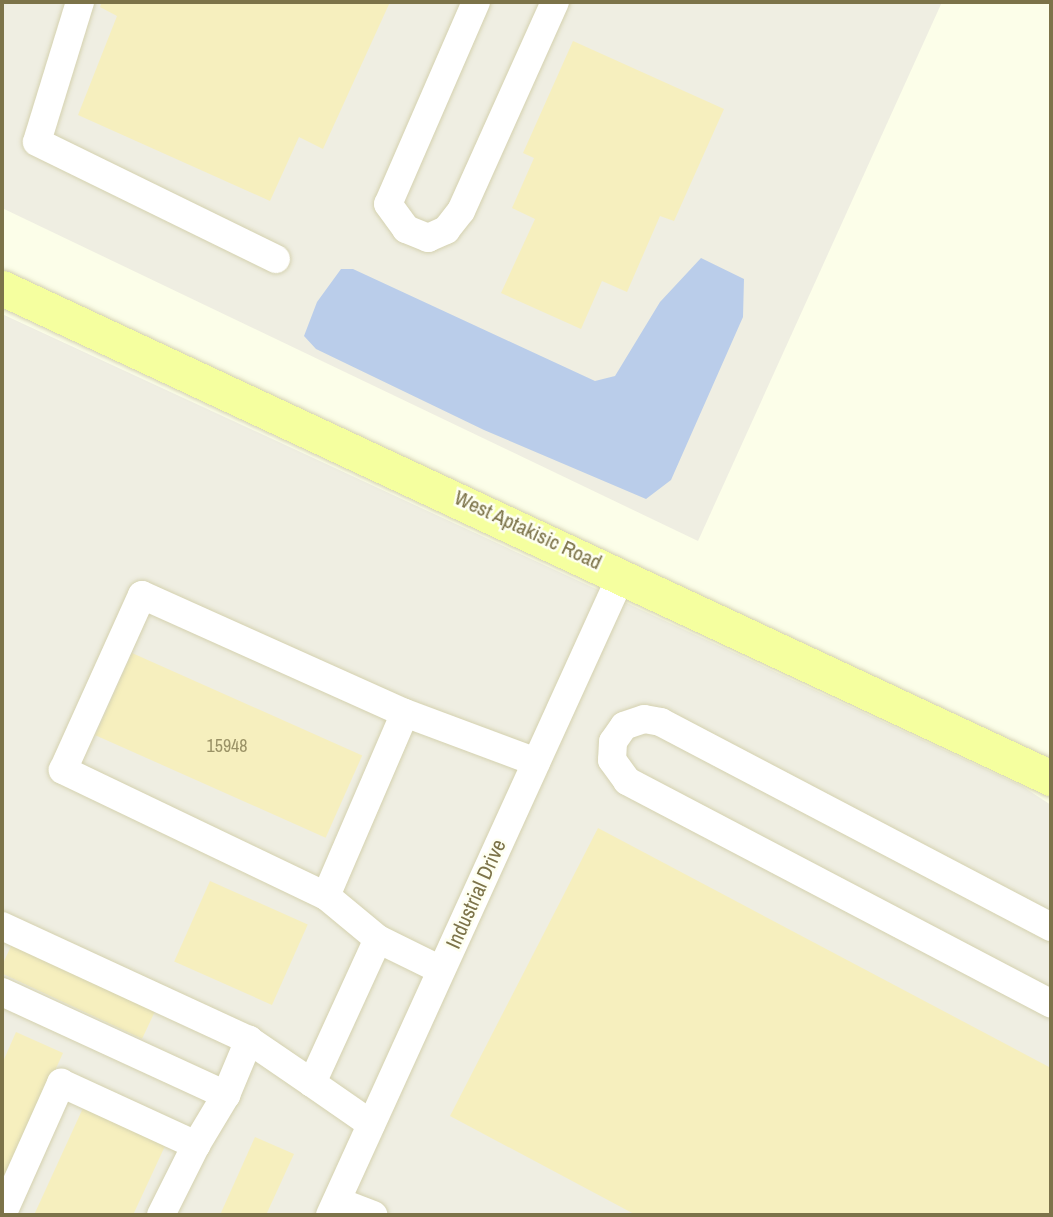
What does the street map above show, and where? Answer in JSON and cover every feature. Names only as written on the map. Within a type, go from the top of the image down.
[{"type":"main road","name":"West Aptakisic Road","points":[[2,288],[622,574],[1051,779]]},
{"type":"street","points":[[80,2],[37,142],[276,259]]},
{"type":"street","points":[[475,2],[388,204],[406,229],[428,238],[446,230],[461,211],[555,2]]},
{"type":"street","name":"Industrial Drive","points":[[333,1208],[622,574]]},
{"type":"street","points":[[441,970],[378,939],[326,896],[63,770],[142,595],[405,713],[536,762]]},
{"type":"street","points":[[326,896],[405,713]]},
{"type":"street","points":[[1051,928],[661,722],[644,719],[624,726],[612,742],[612,760],[627,781],[1051,1004]]},
{"type":"street","points":[[2,926],[249,1040],[371,1124]]},
{"type":"street","points":[[312,1083],[378,939]]},
{"type":"street","points":[[2,992],[226,1095]]},
{"type":"street","points":[[161,1215],[196,1145],[226,1095],[249,1040]]},
{"type":"street","points":[[2,1215],[61,1083],[196,1145]]},
{"type":"street","points":[[333,1208],[373,1215]]},
{"type":"shaded area","points":[[2,2],[942,2],[698,541],[2,208]]},
{"type":"shaded area","points":[[2,314],[1022,786],[1051,805],[1051,1215],[2,1215]]},
{"type":"water","points":[[701,258],[744,279],[743,317],[671,480],[646,499],[484,430],[316,349],[304,336],[317,302],[341,269],[353,269],[595,381],[615,376],[660,302]]},
{"type":"building","points":[[102,2],[390,2],[323,149],[299,137],[270,201],[78,115],[117,16],[100,7]]},
{"type":"building","points":[[573,41],[724,109],[674,221],[660,216],[627,292],[602,281],[581,329],[501,293],[535,219],[512,208],[534,158],[523,153]]},
{"type":"building","points":[[132,653],[362,755],[326,838],[95,735]]},
{"type":"building","points":[[598,828],[1051,1068],[1051,1215],[636,1215],[450,1116]]},
{"type":"building","points":[[210,881],[308,925],[272,1005],[174,961]]},
{"type":"building","points":[[12,944],[155,1011],[142,1039],[2,974],[2,965]]},
{"type":"building","points":[[16,1032],[63,1053],[2,1187],[2,1064]]},
{"type":"building","points":[[83,1108],[165,1146],[133,1215],[34,1215]]},
{"type":"building","points":[[255,1137],[294,1154],[266,1215],[220,1215]]}]
